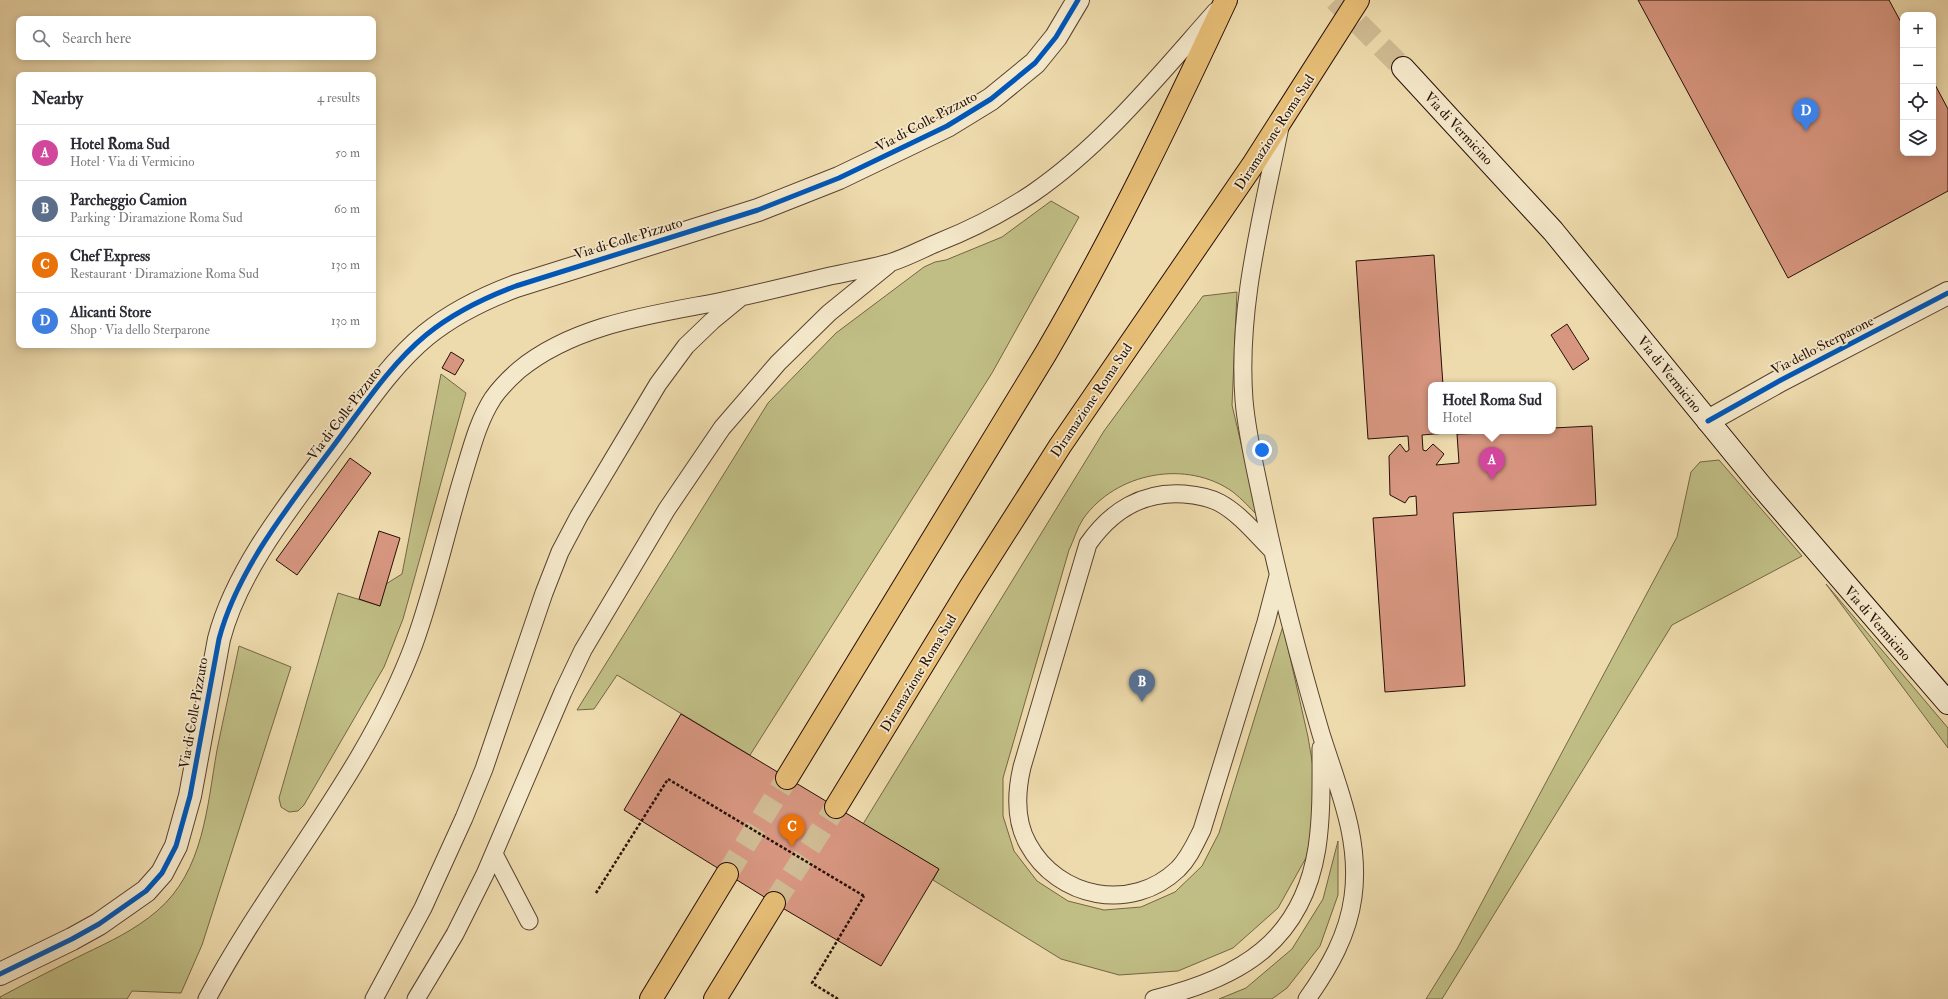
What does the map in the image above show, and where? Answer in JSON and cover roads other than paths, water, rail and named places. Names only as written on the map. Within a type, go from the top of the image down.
[{"type":"highway","points":[[787,778],[1042,359],[1081,292],[1136,189],[1226,0]]},
{"type":"highway","name":"Diramazione Roma Sud","points":[[836,807],[969,589],[1060,446],[1118,359],[1228,202],[1358,0]]},
{"type":"highway","points":[[651,999],[727,874]]},
{"type":"highway","points":[[715,999],[774,903]]},
{"type":"street","name":"Via di Colle Pizzuto","points":[[0,974],[72,939],[99,924],[146,891],[162,873],[176,846],[186,811],[219,639],[226,614],[238,588],[257,554],[314,472],[384,379],[414,346],[447,320],[487,297],[516,286],[758,210],[839,178],[947,126],[991,99],[1035,63],[1056,37],[1078,0]]},
{"type":"street","name":"Via di Vermicino","points":[[1403,68],[1557,236],[1802,534],[1948,703]]},
{"type":"street","name":"Via dello Sterparone","points":[[1708,421],[1775,383],[1948,293]]},
{"type":"lane","points":[[207,999],[231,957],[314,829],[367,742],[396,688],[420,625],[473,444],[486,411],[495,395],[518,371],[555,345],[571,339],[627,321],[741,297],[892,262],[967,231],[990,219],[1052,178],[1089,147],[1124,112],[1226,0]]},
{"type":"lane","points":[[1282,120],[1248,290],[1243,348],[1244,400],[1248,430],[1278,576],[1322,735],[1347,813],[1352,844],[1354,882],[1353,898],[1343,937],[1329,966],[1308,999]]},
{"type":"lane","points":[[416,999],[454,934],[494,854],[563,692],[583,650],[667,509],[693,469],[737,410],[794,346],[829,313],[892,262]]},
{"type":"lane","points":[[374,999],[420,914],[464,818],[502,718],[544,593],[569,534],[658,384],[671,366],[697,334],[741,297]]},
{"type":"lane","points":[[1272,550],[1230,510],[1218,502],[1204,496],[1174,493],[1146,497],[1120,510],[1097,531],[1088,544],[1022,767],[1017,797],[1022,828],[1027,843],[1036,858],[1059,879],[1087,893],[1121,895],[1149,888],[1164,880],[1178,869],[1188,858],[1202,830],[1266,622],[1278,576]]},
{"type":"lane","points":[[1154,999],[1204,984],[1246,964],[1268,946],[1283,930],[1294,914],[1305,888],[1316,849],[1321,803],[1322,735]]},
{"type":"lane","points":[[494,854],[529,921]]},
{"type":"tunnel","points":[[1335,0],[1403,68]]},
{"type":"tunnel","points":[[727,874],[787,778]]},
{"type":"tunnel","points":[[774,903],[836,807]]},
{"type":"place","name":"Alicanti Store","points":[[1806,131]]},
{"type":"place","name":"Hotel Roma Sud","points":[[1492,480]]},
{"type":"place","name":"Parcheggio Camion","points":[[1142,702]]},
{"type":"place","name":"Chef Express","points":[[792,847]]}]
